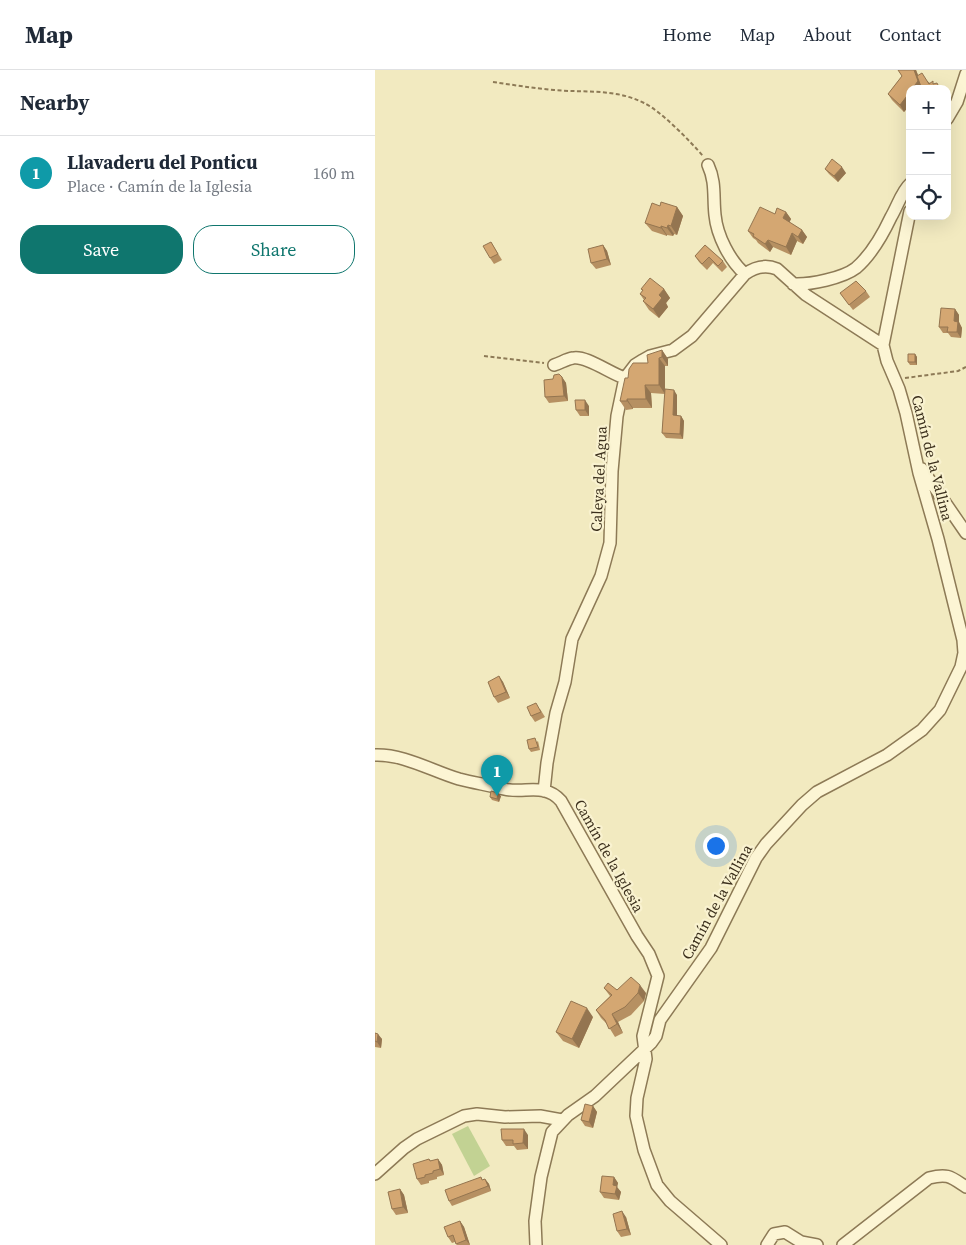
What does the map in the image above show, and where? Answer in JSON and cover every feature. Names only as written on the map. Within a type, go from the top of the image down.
[{"type":"street","points":[[951,112],[957,102],[966,74]]},
{"type":"street","points":[[708,165],[714,182],[715,214],[719,233],[738,267],[745,274]]},
{"type":"street","points":[[793,284],[804,285],[814,283],[856,268],[875,244],[906,191]]},
{"type":"street","name":"Camín de la Vallina","points":[[562,1120],[595,1096],[645,1051],[656,1036],[660,1020],[711,948],[756,858],[766,844],[817,792],[887,755],[922,730],[940,710],[963,668],[963,640],[906,413],[883,346],[908,220]]},
{"type":"street","points":[[554,365],[573,358],[583,359],[616,376],[625,378],[635,365],[650,356],[673,350],[692,336],[745,274],[754,268],[772,267],[806,295],[883,346]]},
{"type":"street","name":"Caleya del Agua","points":[[544,791],[555,713],[565,682],[572,639],[601,576],[610,543],[612,470],[617,416],[625,378]]},
{"type":"street","points":[[917,462],[966,533]]},
{"type":"street","points":[[375,755],[392,756],[461,779],[507,790],[544,791]]},
{"type":"street","name":"Camín de la Iglesia","points":[[544,791],[556,796],[561,801],[656,968],[659,981],[643,1036],[646,1059],[637,1098],[636,1116],[644,1150],[657,1185],[670,1201],[721,1245]]},
{"type":"street","points":[[375,1174],[403,1148],[464,1116],[477,1114],[505,1117],[540,1116],[562,1120]]},
{"type":"street","points":[[536,1245],[535,1221],[541,1177],[551,1132],[562,1120]]},
{"type":"street","points":[[843,1245],[929,1178],[941,1174],[966,1187]]},
{"type":"street","points":[[767,1245],[774,1234],[785,1232],[801,1242],[817,1245]]},
{"type":"path","points":[[493,82],[555,90],[613,92],[631,97],[659,112],[702,155],[708,165]]},
{"type":"path","points":[[485,356],[494,359],[522,360],[554,365]]},
{"type":"path","points":[[895,380],[926,374],[958,371],[966,367]]},
{"type":"green space","points":[[468,1126],[490,1166],[474,1176],[452,1134]]},
{"type":"building","points":[[898,70],[914,70],[918,81],[915,85],[906,85],[906,97],[900,105],[888,94],[902,76]]},
{"type":"building","points":[[922,73],[929,84],[933,81],[933,84],[937,83],[938,85],[920,85],[917,76]]},
{"type":"building","points":[[832,159],[842,167],[834,176],[825,169]]},
{"type":"building","points":[[661,202],[677,207],[671,226],[668,225],[667,228],[645,223],[652,203],[660,206]]},
{"type":"building","points":[[760,207],[775,214],[777,208],[786,212],[783,218],[802,230],[798,237],[792,233],[786,247],[768,240],[765,244],[753,236],[754,234],[748,231]]},
{"type":"building","points":[[491,242],[498,254],[490,258],[483,246]]},
{"type":"building","points":[[603,245],[607,259],[591,263],[588,249]]},
{"type":"building","points":[[705,245],[723,261],[718,266],[709,257],[702,264],[695,256]]},
{"type":"building","points":[[650,278],[664,289],[659,295],[662,298],[653,309],[643,301],[646,298],[640,294],[643,290],[641,289]]},
{"type":"building","points":[[856,281],[866,291],[849,305],[840,293]]},
{"type":"building","points":[[941,308],[955,309],[954,321],[958,322],[957,332],[947,332],[948,327],[939,327]]},
{"type":"building","points":[[662,350],[662,357],[659,358],[659,385],[645,385],[646,399],[620,401],[625,378],[628,378],[629,369],[633,363],[648,363],[647,355]]},
{"type":"building","points":[[908,354],[915,354],[915,362],[908,362]]},
{"type":"building","points":[[559,374],[562,377],[564,396],[545,397],[544,380],[553,379],[554,375]]},
{"type":"building","points":[[665,389],[674,390],[673,415],[681,416],[680,434],[662,433]]},
{"type":"building","points":[[575,400],[585,400],[585,410],[576,410]]},
{"type":"building","points":[[499,676],[506,692],[494,697],[488,682]]},
{"type":"building","points":[[536,703],[541,712],[531,716],[527,707]]},
{"type":"building","points":[[535,738],[538,747],[529,749],[527,740]]},
{"type":"building","points":[[491,791],[498,793],[497,799],[490,797]]},
{"type":"building","points":[[631,977],[640,985],[638,993],[625,1007],[612,1014],[617,1024],[609,1029],[605,1020],[596,1010],[612,995],[604,988],[608,983],[617,990]]},
{"type":"building","points":[[571,1001],[587,1008],[572,1039],[556,1032]]},
{"type":"building","points":[[375,1033],[378,1034],[377,1042],[375,1041]]},
{"type":"building","points":[[585,1104],[593,1106],[589,1122],[581,1120]]},
{"type":"building","points":[[501,1129],[524,1129],[523,1143],[513,1144],[513,1140],[502,1140]]},
{"type":"building","points":[[429,1159],[430,1161],[438,1159],[440,1169],[417,1179],[413,1164]]},
{"type":"building","points":[[602,1176],[614,1177],[613,1185],[617,1186],[615,1194],[600,1192]]},
{"type":"building","points":[[481,1177],[482,1180],[485,1179],[488,1186],[449,1201],[445,1190]]},
{"type":"building","points":[[400,1189],[403,1207],[392,1209],[388,1192]]},
{"type":"building","points":[[622,1211],[627,1229],[617,1231],[613,1214]]},
{"type":"building","points":[[460,1221],[466,1240],[456,1244],[453,1235],[448,1237],[444,1227]]},
{"type":"place","name":"Llavaderu del Ponticu","points":[[497,796]]}]
